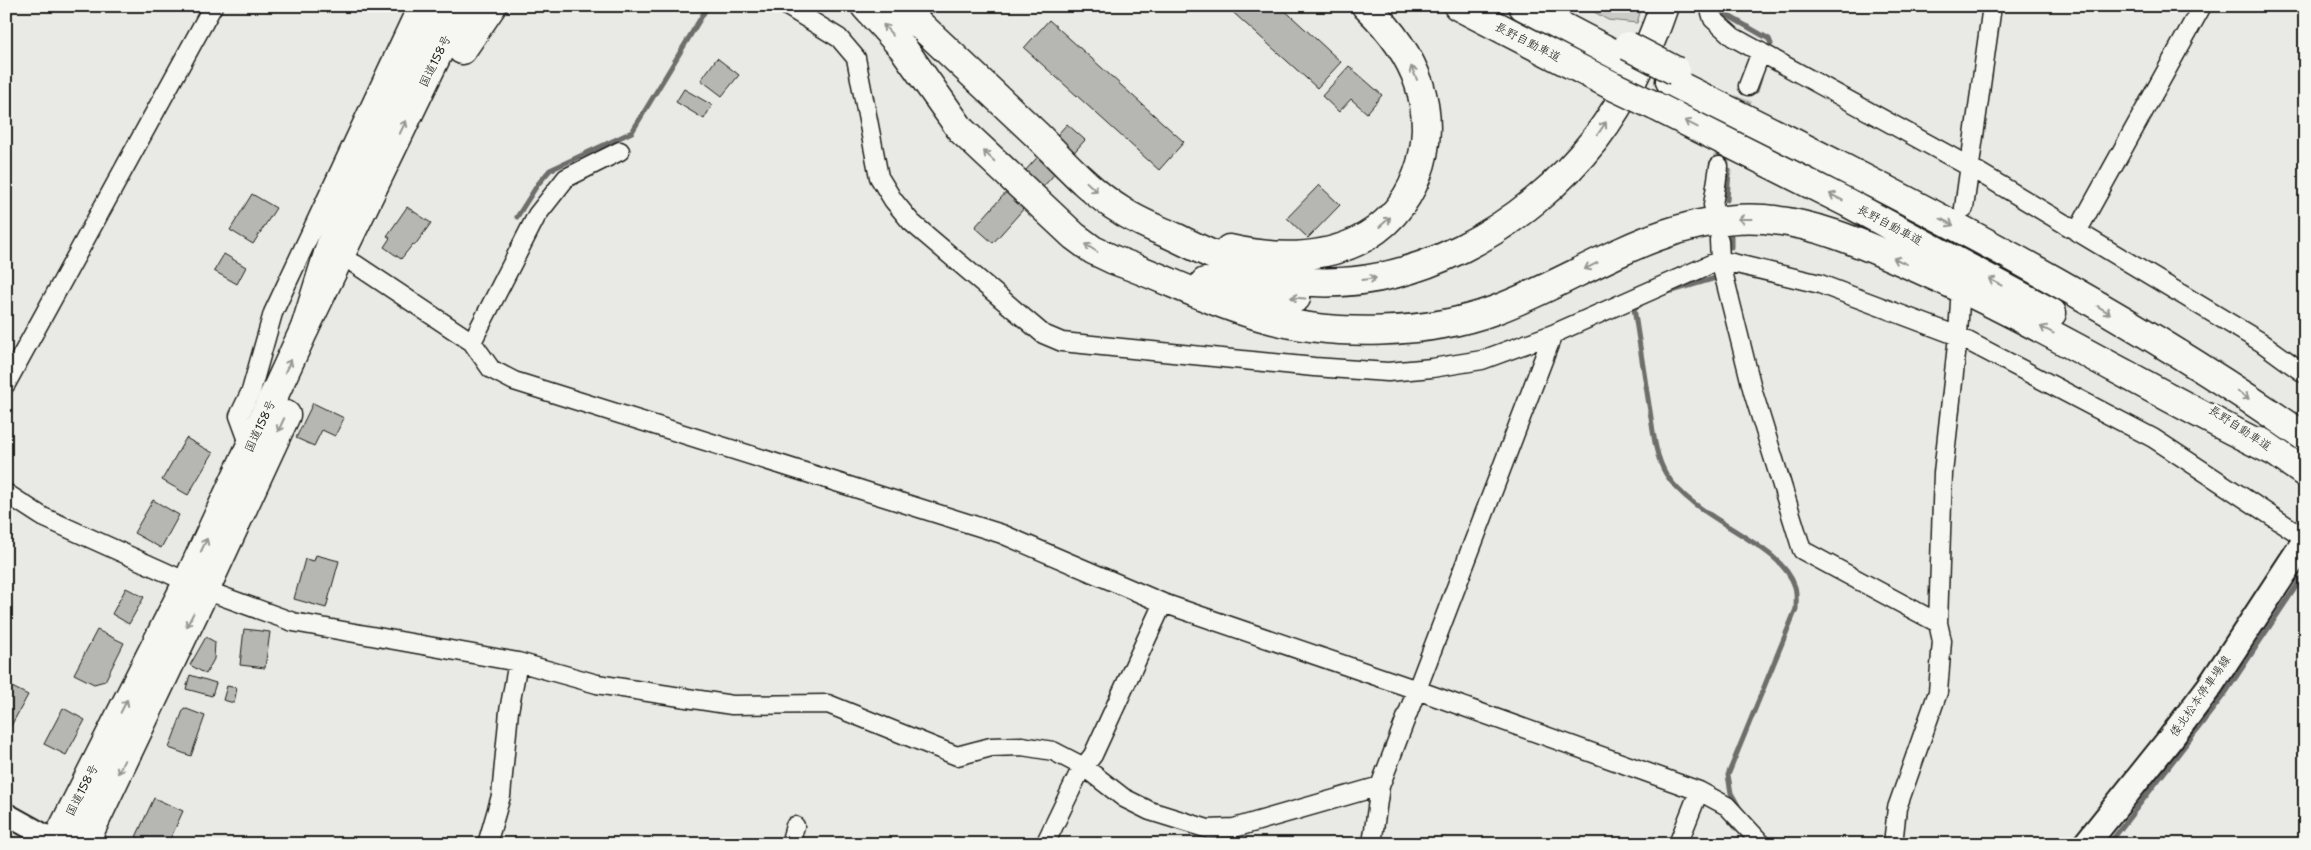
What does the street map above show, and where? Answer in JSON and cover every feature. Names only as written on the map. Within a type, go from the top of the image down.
[{"type":"highway","points":[[305,328],[343,205],[434,6]]},
{"type":"highway","name":"国道158号","points":[[84,844],[196,585],[250,446],[461,6]]},
{"type":"highway","name":"国道158号","points":[[57,843],[196,585],[483,6]]},
{"type":"highway","points":[[462,50],[492,6]]},
{"type":"highway","points":[[864,6],[903,48],[961,130],[1074,236],[1093,250],[1265,318],[1324,328],[1394,330],[1455,321],[1493,311],[1646,241],[1694,224],[1730,219],[1786,222],[1839,235],[1974,294],[2135,377],[2205,418],[2275,452]]},
{"type":"highway","points":[[900,6],[1107,201],[1140,220],[1241,267],[1292,280],[1344,282],[1377,278],[1436,260],[1485,236],[1519,213],[1574,164],[1596,137],[1634,78],[1652,40],[1664,6]]},
{"type":"highway","points":[[918,6],[994,94]]},
{"type":"highway","points":[[1140,220],[1213,245],[1258,254],[1284,256],[1332,250],[1356,242],[1377,229],[1396,213],[1410,193],[1419,172],[1424,151],[1424,105],[1419,84],[1408,60],[1395,38],[1366,6]]},
{"type":"highway","name":"長野自動車道","points":[[1458,6],[1880,220],[2062,318],[2150,371],[2305,472]]},
{"type":"highway","points":[[1523,6],[1626,52],[1673,76],[2077,293],[2150,336],[2305,437]]},
{"type":"highway","points":[[1555,6],[1626,52]]},
{"type":"highway","points":[[1135,268],[1267,295],[1294,298],[1350,299],[1380,295],[1411,287],[1474,262],[1518,234],[1552,208],[1613,145],[1650,88],[1682,6]]},
{"type":"main road","name":"倭北松本停車場線","points":[[2086,844],[2204,694],[2305,540]]},
{"type":"street","points":[[6,384],[213,6]]},
{"type":"street","points":[[250,446],[239,416],[251,391],[274,312],[417,6]]},
{"type":"street","points":[[787,6],[807,11],[839,38],[856,58],[878,177],[893,200],[911,222],[1044,334],[1062,342],[1304,366],[1388,372],[1482,360],[1553,334],[1720,260],[1820,284],[1958,336],[2153,438],[2305,540]]},
{"type":"street","points":[[1709,6],[1713,19],[1733,37],[1970,167],[2261,342],[2305,374]]},
{"type":"street","points":[[1964,208],[1992,6]]},
{"type":"street","points":[[2077,232],[2202,6]]},
{"type":"street","points":[[1748,86],[1761,52]]},
{"type":"street","points":[[472,342],[536,215],[566,178],[620,151]]},
{"type":"street","points":[[1714,205],[1720,166]]},
{"type":"street","points":[[1719,240],[1720,260],[1753,392],[1802,550],[1938,623]]},
{"type":"street","points":[[355,264],[472,342],[491,369],[514,381],[1002,534],[1163,603],[1417,690],[1699,791],[1727,806],[1762,844]]},
{"type":"street","points":[[1893,844],[1897,808],[1938,692],[1942,641],[1938,623],[1943,473],[1960,301]]},
{"type":"street","points":[[1372,844],[1380,786],[1553,334]]},
{"type":"street","points":[[6,493],[43,518],[196,585],[293,622],[518,662],[597,684],[732,705],[828,704],[957,756],[991,747],[1022,746],[1053,751],[1084,767],[1124,798],[1150,810],[1208,829],[1234,828],[1380,786]]},
{"type":"street","points":[[1045,844],[1084,767],[1093,755],[1163,603]]},
{"type":"street","points":[[487,844],[501,796],[509,711],[518,662]]},
{"type":"street","points":[[1678,844],[1699,791]]},
{"type":"street","points":[[6,814],[57,843]]},
{"type":"street","points":[[790,844],[795,826]]},
{"type":"shaded area","points":[[1584,6],[1642,6],[1637,23],[1608,20]]},
{"type":"building","points":[[1226,6],[1280,6],[1341,62],[1317,88]]},
{"type":"building","points":[[1049,20],[1184,142],[1159,170],[1024,48]]},
{"type":"building","points":[[717,58],[739,75],[722,96],[701,80]]},
{"type":"building","points":[[1349,66],[1382,95],[1367,113],[1351,99],[1339,112],[1322,96]]},
{"type":"building","points":[[684,89],[712,105],[704,119],[676,102]]},
{"type":"building","points":[[1067,124],[1085,140],[993,243],[975,227]]},
{"type":"building","points":[[1319,185],[1340,205],[1308,238],[1287,218]]},
{"type":"building","points":[[252,194],[276,208],[253,244],[230,230]]},
{"type":"building","points":[[407,207],[431,223],[415,245],[413,244],[401,259],[384,247],[390,238],[387,236]]},
{"type":"building","points":[[224,254],[246,267],[237,284],[214,271]]},
{"type":"building","points":[[313,403],[344,418],[335,436],[322,430],[314,446],[296,438]]},
{"type":"building","points":[[186,438],[213,453],[188,495],[162,480]]},
{"type":"building","points":[[153,500],[179,515],[161,548],[134,533]]},
{"type":"building","points":[[316,555],[339,561],[326,608],[294,599],[305,559],[314,561]]},
{"type":"building","points":[[126,588],[144,597],[129,624],[112,614]]},
{"type":"building","points":[[244,629],[270,632],[265,668],[240,665]]},
{"type":"building","points":[[97,630],[124,643],[105,681],[94,684],[74,674]]},
{"type":"building","points":[[206,637],[215,642],[214,659],[206,674],[190,665]]},
{"type":"building","points":[[190,675],[216,683],[212,696],[186,689]]},
{"type":"building","points":[[6,684],[28,695],[6,735]]},
{"type":"building","points":[[227,686],[237,688],[234,703],[223,700]]},
{"type":"building","points":[[63,708],[85,720],[66,755],[44,744]]},
{"type":"building","points":[[184,708],[205,716],[191,756],[169,748]]},
{"type":"building","points":[[154,798],[183,811],[168,844],[152,844],[136,837]]},
{"type":"waterway","points":[[517,217],[538,184],[550,170],[632,132],[708,6]]},
{"type":"waterway","points":[[1720,6],[1720,11],[1769,39],[1771,44]]},
{"type":"waterway","points":[[1756,91],[1760,78]]},
{"type":"waterway","points":[[1727,200],[1729,170]]},
{"type":"waterway","points":[[1731,236],[1731,247]]},
{"type":"waterway","points":[[1672,291],[1719,277]]},
{"type":"waterway","points":[[1640,305],[1634,308],[1654,440],[1666,474],[1679,491],[1697,505],[1773,557],[1787,571],[1796,590],[1796,609],[1728,775],[1731,793],[1740,809]]},
{"type":"waterway","points":[[2109,844],[2226,692],[2305,573]]},
{"type":"tunnel","points":[[1719,166],[1748,86]]}]
